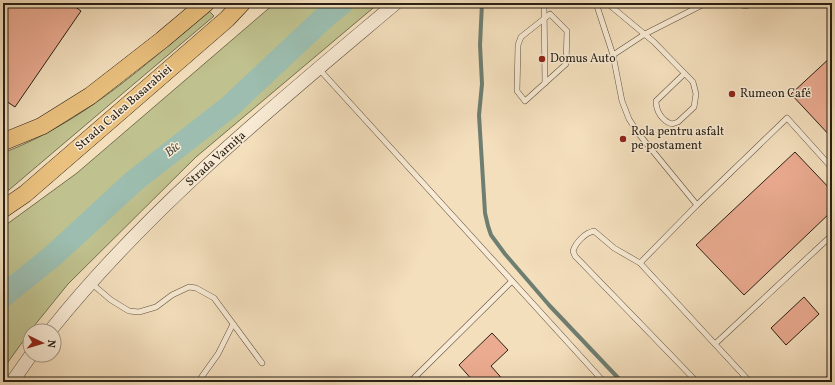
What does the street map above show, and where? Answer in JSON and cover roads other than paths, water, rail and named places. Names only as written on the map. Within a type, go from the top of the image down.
[{"type":"main road","points":[[3,142],[42,126],[90,96],[206,3]]},
{"type":"main road","name":"Strada Calea Basarabiei","points":[[3,209],[25,194],[227,19],[242,3]]},
{"type":"street","name":"Strada Varnița","points":[[57,323],[117,253],[212,161],[318,68],[396,3]]},
{"type":"street","points":[[12,382],[25,363]]},
{"type":"lane","points":[[544,3],[545,83]]},
{"type":"lane","points":[[596,3],[613,56],[622,101],[629,119],[638,134],[697,205]]},
{"type":"lane","points":[[607,3],[654,42],[692,82],[695,88],[696,100],[694,107],[678,122],[672,124],[667,123],[659,113],[656,101],[684,74]]},
{"type":"lane","points":[[613,56],[645,34],[706,3]]},
{"type":"lane","points":[[733,3],[746,6],[752,3]]},
{"type":"lane","points":[[550,14],[566,31],[566,64],[545,83],[525,101],[518,91],[518,45],[521,37],[550,14]]},
{"type":"lane","points":[[318,68],[604,382]]},
{"type":"lane","points":[[640,263],[786,118],[832,168]]},
{"type":"lane","points":[[697,382],[575,256],[573,251],[575,246],[589,232],[594,231],[598,233],[614,248],[640,263],[750,382]]},
{"type":"lane","points":[[715,344],[832,235]]},
{"type":"lane","points":[[410,382],[512,281]]},
{"type":"lane","points":[[90,283],[111,300],[129,311],[139,312],[156,307],[189,287],[196,288],[214,298],[262,363]]},
{"type":"lane","points":[[198,382],[218,354],[233,324]]},
{"type":"lane","points":[[824,382],[832,375]]},
{"type":"waterway","name":"Bîc","points":[[3,296],[55,254],[134,181],[229,107],[325,17],[342,3]]},
{"type":"waterway","points":[[482,3],[480,45],[482,84],[479,115],[485,213],[491,235],[505,254],[549,305],[622,382]]},
{"type":"place","name":"Domus Auto","points":[[542,59]]},
{"type":"place","name":"Rumeon Café","points":[[732,94]]},
{"type":"place","name":"Rola pentru asfalt pe postament","points":[[623,139]]}]
